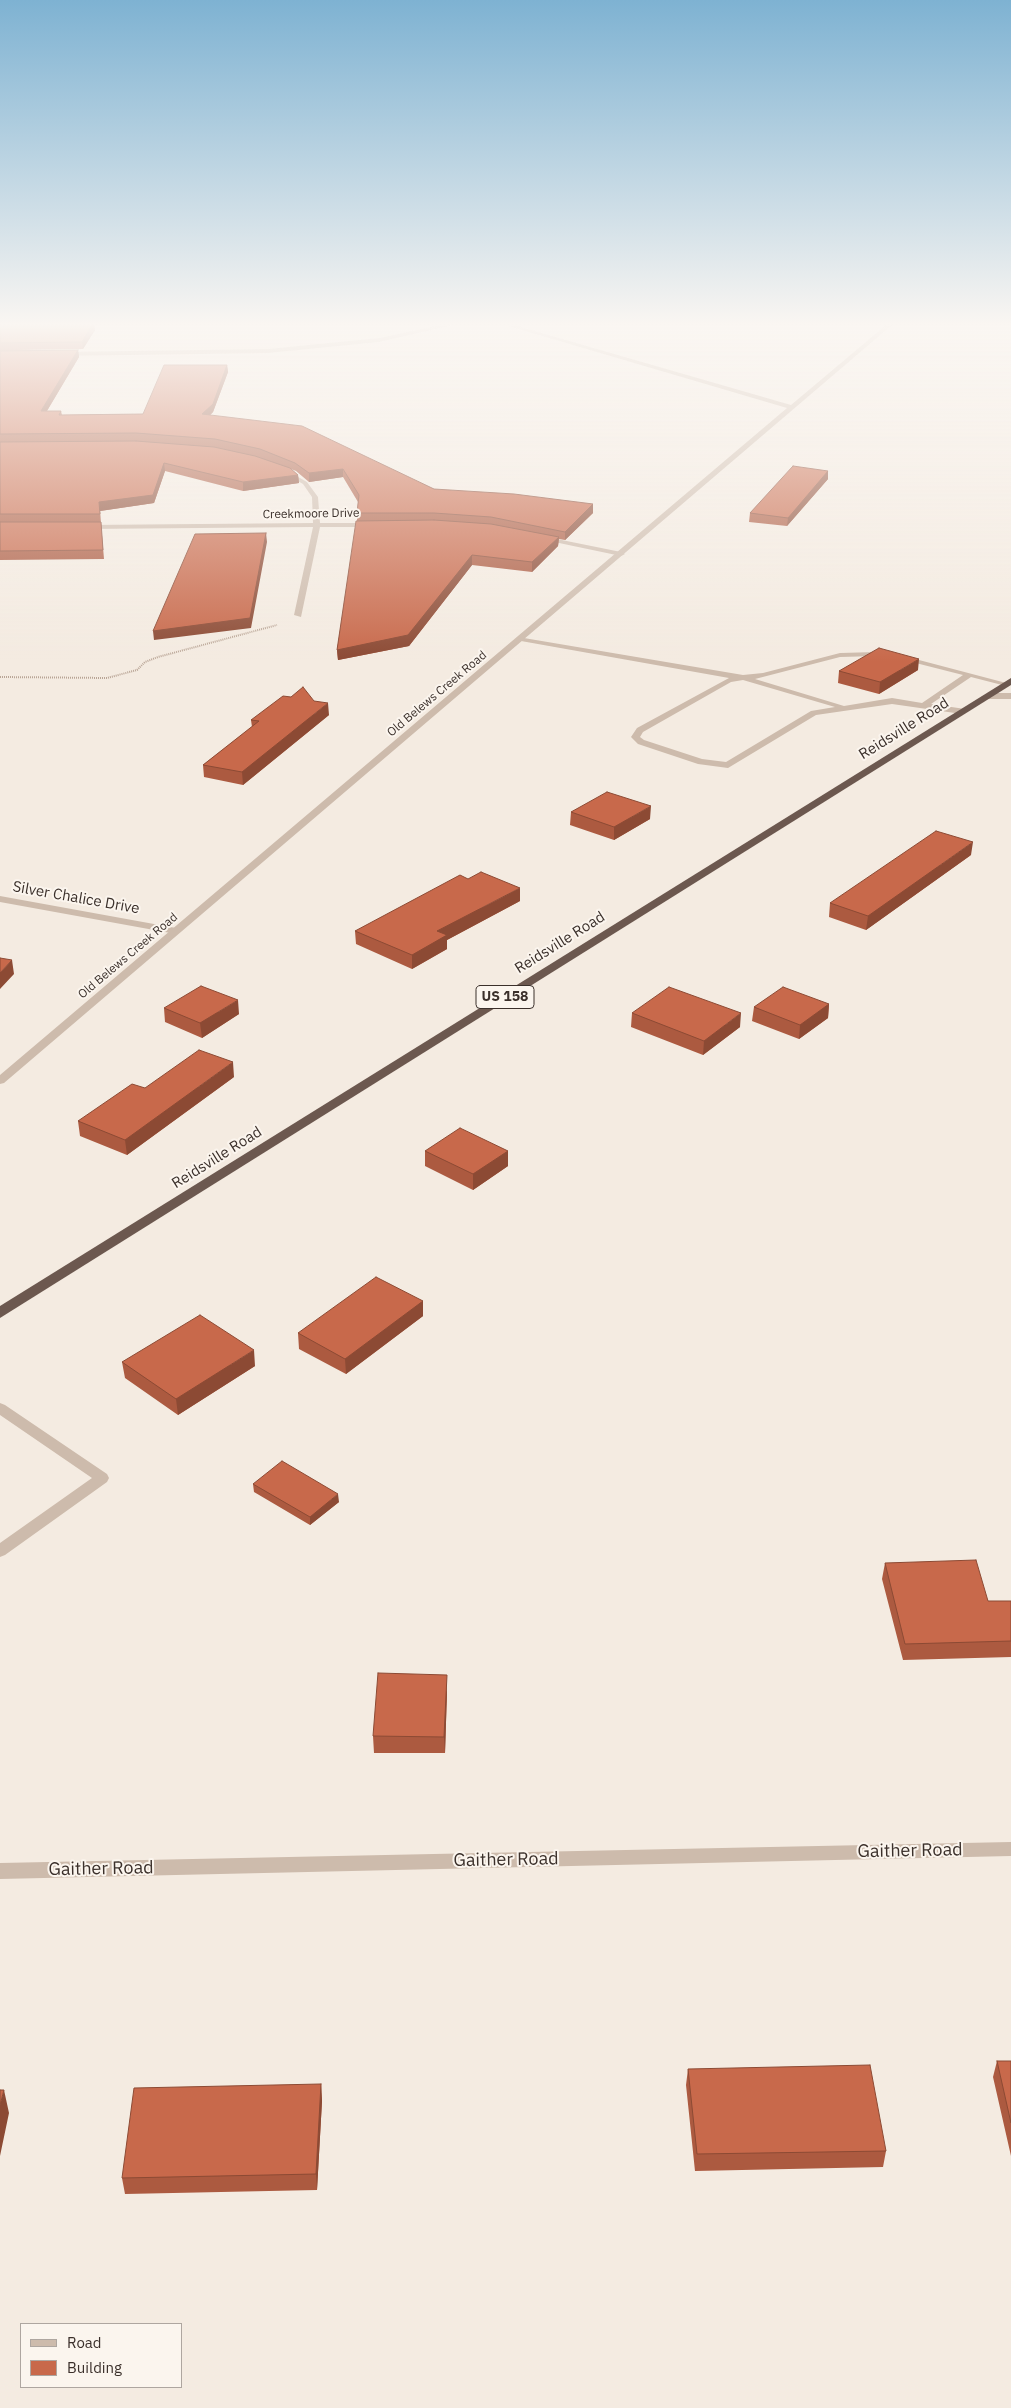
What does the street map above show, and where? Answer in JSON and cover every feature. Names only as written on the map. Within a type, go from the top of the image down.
[{"type":"highway","name":"Reidsville Road","points":[[0,1313],[1008,683]]},
{"type":"street","name":"Old Belews Creek Road","points":[[0,1081],[758,437]]},
{"type":"street","points":[[276,467],[293,474],[305,483],[315,497],[317,526],[298,615]]},
{"type":"street","name":"Creekmoore Drive","points":[[79,527],[376,525]]},
{"type":"street","points":[[534,537],[621,554]]},
{"type":"street","points":[[521,639],[740,677],[845,707]]},
{"type":"street","points":[[962,711],[924,704],[892,701],[814,713],[728,765],[701,762],[640,742],[635,737],[640,730],[729,680],[763,675],[824,658],[857,654],[900,657],[1008,683]]},
{"type":"street","points":[[924,704],[969,675]]},
{"type":"street","points":[[988,696],[1011,696]]},
{"type":"street","name":"Silver Chalice Drive","points":[[0,899],[176,931]]},
{"type":"street","points":[[0,1408],[102,1478],[0,1551]]},
{"type":"street","name":"Gaither Road","points":[[0,1871],[1011,1849]]},
{"type":"path","points":[[0,677],[89,679],[128,673],[137,670],[145,662],[158,657],[272,627],[298,615]]},
{"type":"building","points":[[194,437],[326,437],[434,489],[514,494],[593,504],[565,532],[491,517],[434,513],[357,513],[359,495],[343,469],[309,473],[295,463],[260,449],[215,439]]},
{"type":"building","points":[[136,441],[214,447],[255,456],[290,468],[298,475],[243,482],[164,463],[153,495],[99,502],[100,514],[0,514],[0,442]]},
{"type":"building","points":[[793,466],[828,471],[788,518],[750,513]]},
{"type":"building","points":[[434,520],[491,524],[559,537],[532,562],[472,555],[408,635],[337,650],[356,521]]},
{"type":"building","points":[[0,522],[101,522],[103,550],[0,551]]},
{"type":"building","points":[[266,533],[250,618],[153,631],[195,534]]},
{"type":"building","points":[[879,648],[919,659],[880,682],[839,671]]},
{"type":"building","points":[[303,687],[314,701],[328,703],[242,772],[203,765],[259,721],[251,720],[283,696],[291,697]]},
{"type":"building","points":[[607,792],[651,806],[614,827],[571,812]]},
{"type":"building","points":[[936,831],[973,842],[868,916],[830,903]]},
{"type":"building","points":[[481,872],[520,888],[437,931],[447,935],[412,955],[355,931],[460,875],[468,879]]},
{"type":"building","points":[[0,958],[12,960],[0,973]]},
{"type":"building","points":[[201,986],[238,1000],[200,1023],[164,1008]]},
{"type":"building","points":[[669,987],[741,1013],[704,1041],[632,1013]]},
{"type":"building","points":[[783,987],[829,1004],[800,1025],[754,1007]]},
{"type":"building","points":[[199,1050],[233,1062],[125,1140],[78,1121],[132,1084],[145,1088]]},
{"type":"building","points":[[460,1128],[508,1151],[473,1174],[425,1151]]},
{"type":"building","points":[[376,1277],[423,1301],[345,1359],[298,1333]]},
{"type":"building","points":[[200,1315],[254,1350],[176,1399],[122,1362]]},
{"type":"building","points":[[282,1461],[338,1494],[310,1517],[253,1484]]},
{"type":"building","points":[[976,1560],[988,1601],[1011,1601],[1011,1641],[905,1644],[885,1563]]},
{"type":"building","points":[[378,1673],[447,1675],[444,1737],[373,1736]]},
{"type":"building","points":[[997,2061],[1011,2061],[1011,2123]]},
{"type":"building","points":[[870,2065],[886,2151],[697,2154],[688,2069]]},
{"type":"building","points":[[321,2084],[316,2174],[122,2178],[134,2088]]},
{"type":"building","points":[[0,2090],[4,2090],[0,2105]]}]
